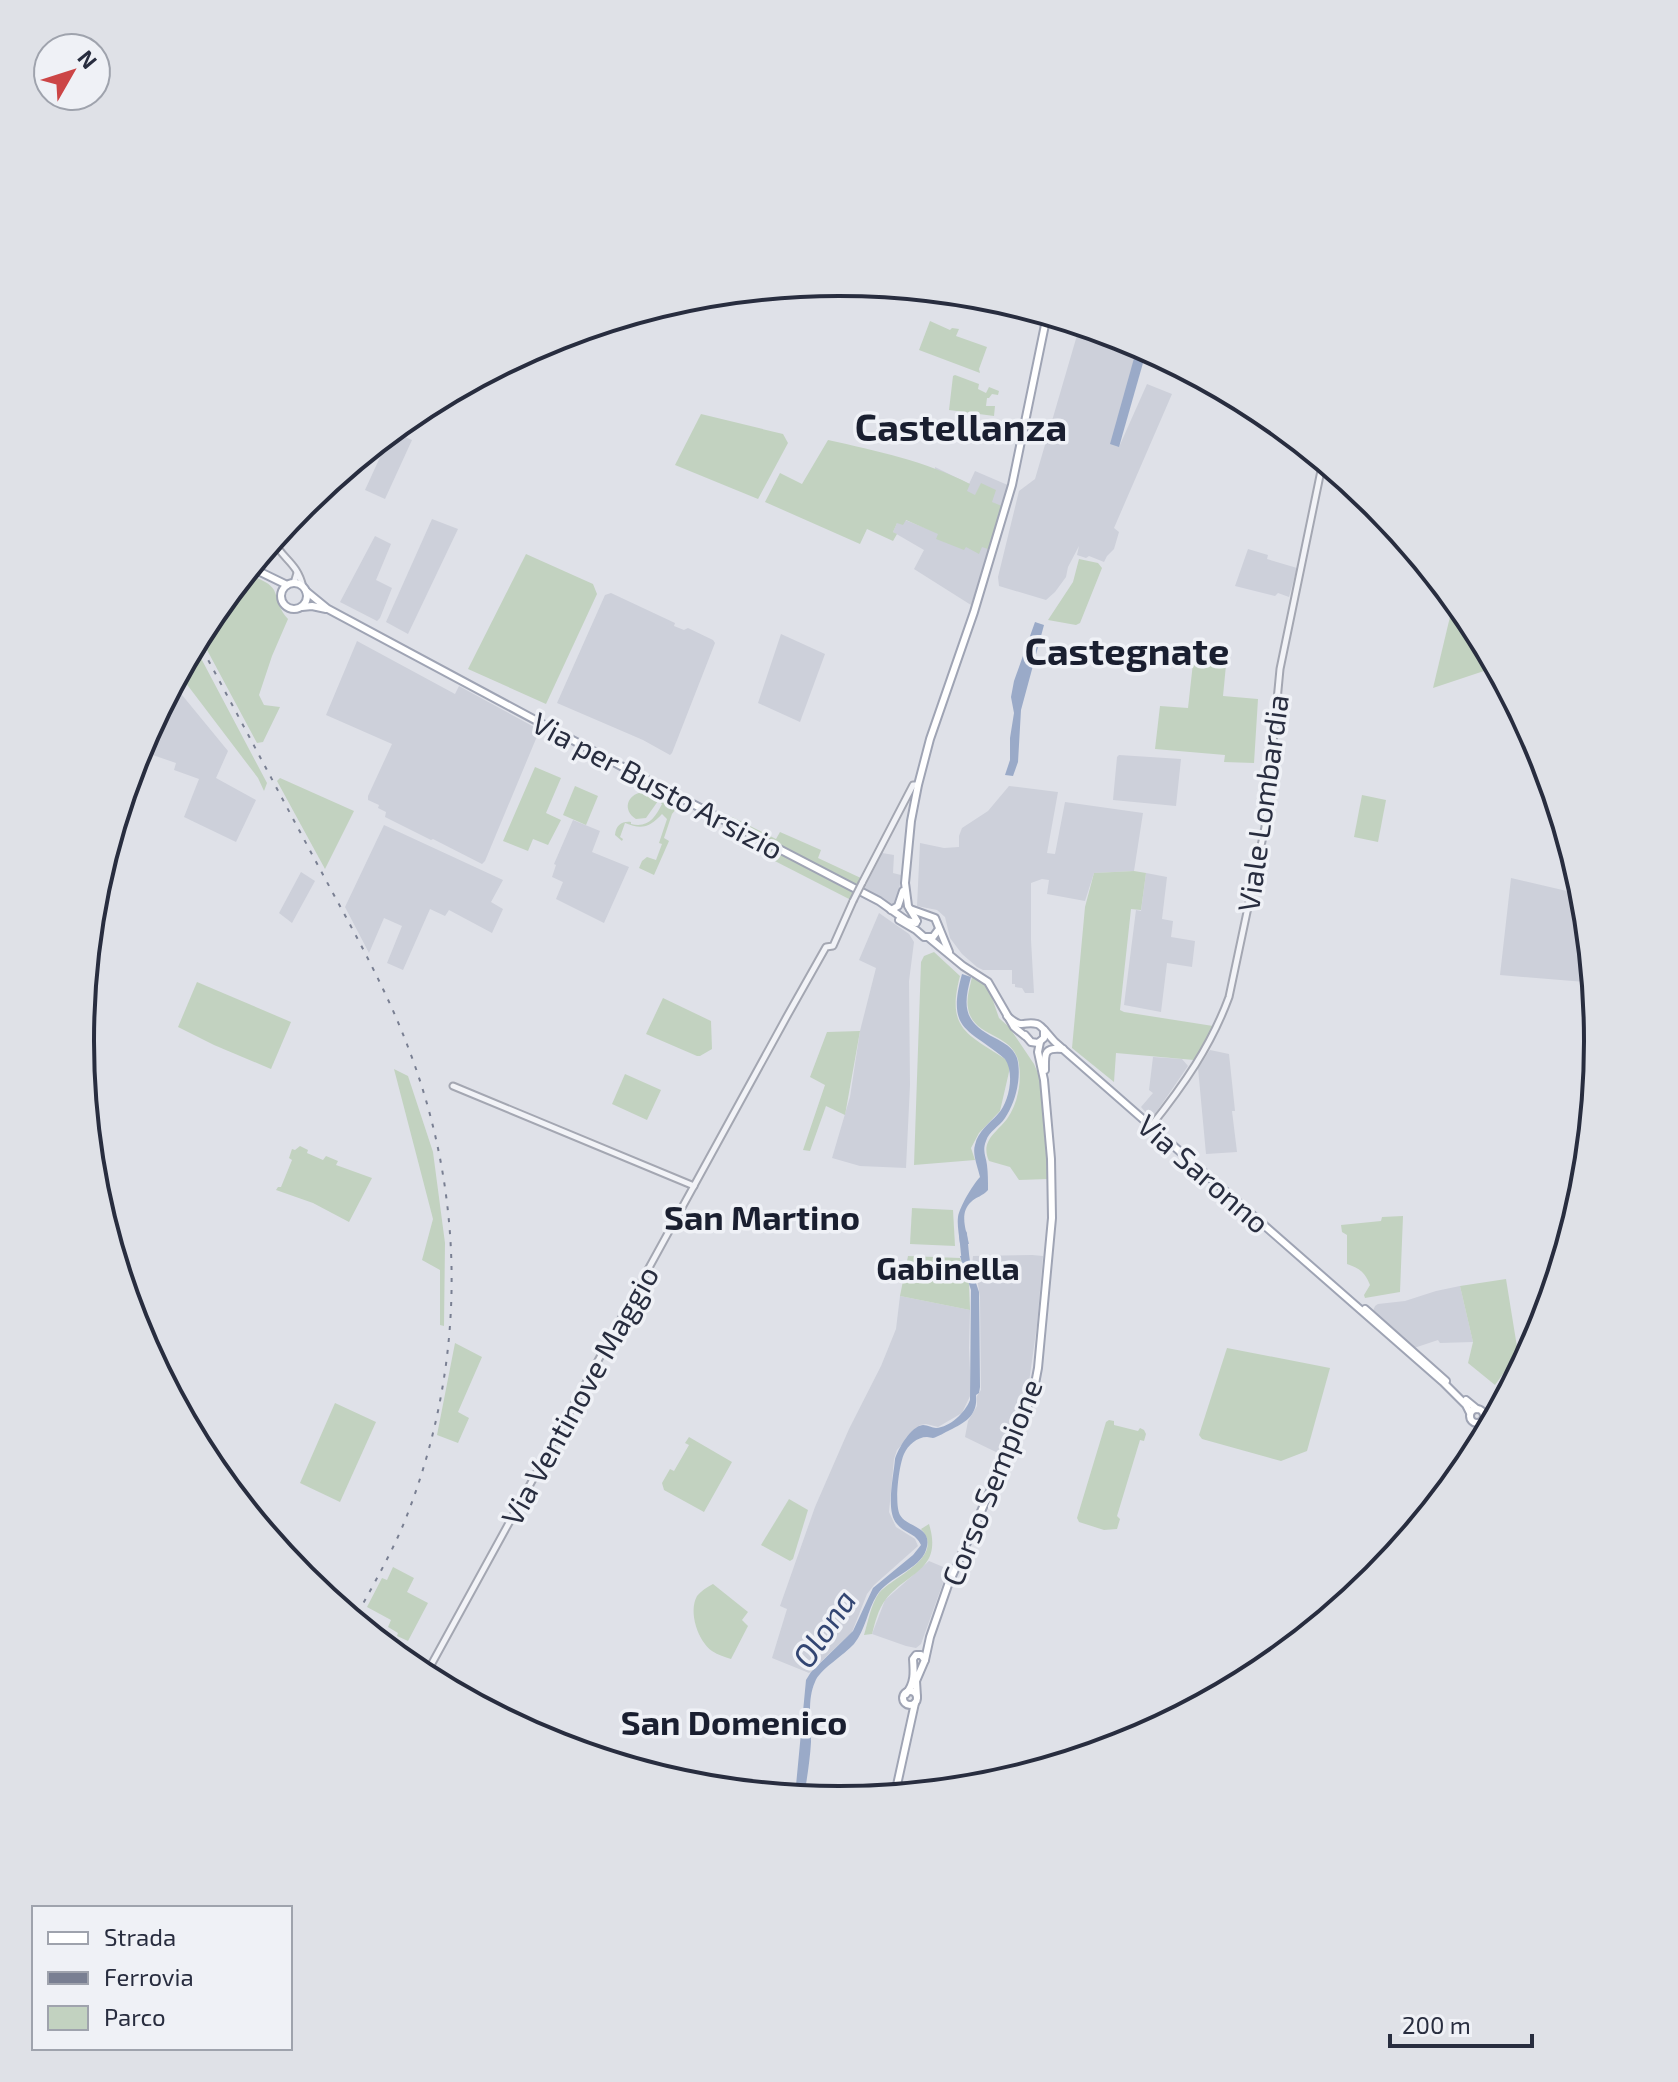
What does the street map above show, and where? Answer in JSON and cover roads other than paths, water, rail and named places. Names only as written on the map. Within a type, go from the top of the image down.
[{"type":"main road","points":[[891,910],[900,903],[905,883],[911,821],[930,739],[974,612],[1012,485],[1045,325]]},
{"type":"main road","points":[[260,573],[305,589],[328,609]]},
{"type":"main road","points":[[268,577],[288,608],[312,606],[328,609]]},
{"type":"main road","points":[[281,593],[290,584]]},
{"type":"main road","points":[[302,607],[307,600],[305,589]]},
{"type":"main road","name":"Via per Busto Arsizio","points":[[328,609],[871,899],[910,928],[917,925]]},
{"type":"main road","points":[[905,883],[908,906],[922,936],[988,982],[1014,1027],[1027,1038]]},
{"type":"main road","name":"Via per Busto Arsizio","points":[[871,899],[917,925]]},
{"type":"main road","points":[[908,906],[935,918],[951,955]]},
{"type":"main road","points":[[917,925],[925,915]]},
{"type":"main road","points":[[929,938],[939,929]]},
{"type":"main road","name":"Via Saronno","points":[[1007,1016],[1019,1024],[1037,1024],[1043,1029],[1345,1296],[1382,1323],[1473,1411]]},
{"type":"main road","points":[[1030,1025],[1026,1029],[1027,1038],[1041,1065]]},
{"type":"main road","points":[[1041,1065],[1038,1052],[1044,1036],[1043,1029]]},
{"type":"main road","name":"Via Saronno","points":[[1027,1038],[1033,1043],[1053,1044],[1063,1049]]},
{"type":"main road","points":[[1044,1080],[1047,1051],[1063,1049]]},
{"type":"main road","name":"Corso Sempione","points":[[897,1783],[922,1657],[948,1585],[1034,1389],[1051,1250],[1052,1182],[1041,1065]]},
{"type":"main road","points":[[1481,1419],[1477,1423],[1472,1421],[1473,1411],[1482,1411],[1482,1417]]},
{"type":"main road","name":"Corso Sempione","points":[[911,1720],[904,1699],[913,1680],[913,1659],[922,1657]]},
{"type":"main road","points":[[906,1694],[914,1693],[916,1700],[912,1705],[907,1704]]},
{"type":"street","name":"Viale Lombardia","points":[[1151,1126],[1201,1057],[1220,1023],[1229,997],[1265,827],[1280,669],[1321,473]]},
{"type":"street","points":[[279,550],[296,568],[305,589]]},
{"type":"street","points":[[290,584],[297,577],[296,568]]},
{"type":"street","name":"Via Ventinove Maggio","points":[[432,1664],[826,947],[833,946],[913,785],[918,785]]},
{"type":"street","points":[[453,1086],[694,1186]]},
{"type":"water","points":[[1134,358],[1143,362],[1119,447],[1110,444]]},
{"type":"water","points":[[1035,622],[1044,625],[1021,710],[1018,762],[1013,776],[1005,775],[1010,760],[1014,681]]},
{"type":"water","points":[[962,974],[971,977],[968,1014],[977,1026],[1011,1048],[1017,1058],[1019,1073],[1009,1112],[989,1134],[985,1145],[988,1190],[971,1202],[965,1211],[969,1244],[960,1243],[958,1220],[964,1202],[980,1177],[974,1149],[976,1140],[1002,1109],[1008,1095],[1010,1072],[1005,1059],[971,1034],[959,1018],[957,1007]]},
{"type":"water","points":[[960,1256],[969,1256],[979,1292],[980,1387],[975,1408],[961,1424],[935,1437],[916,1440],[904,1454],[900,1467],[898,1510],[903,1519],[926,1536],[926,1550],[917,1563],[882,1589],[854,1644],[817,1677],[811,1696],[811,1749],[806,1785],[796,1784],[806,1680],[853,1631],[873,1588],[921,1545],[893,1518],[891,1493],[895,1459],[906,1439],[918,1426],[936,1428],[947,1425],[968,1405],[971,1290]]},
{"type":"waterway","name":"Olona","points":[[963,1234],[966,1264]]},
{"type":"railway","points":[[204,652],[387,998],[408,1047],[427,1105],[441,1164],[449,1223],[452,1282],[449,1342],[440,1401],[426,1460],[406,1518],[359,1610]]},
{"type":"district","name":"Castellanza","points":[[961,426]]},
{"type":"district","name":"Castegnate","points":[[1127,650]]},
{"type":"district","name":"San Martino","points":[[762,1216]]},
{"type":"district","name":"Gabinella","points":[[948,1267]]},
{"type":"district","name":"San Domenico","points":[[734,1721]]}]
